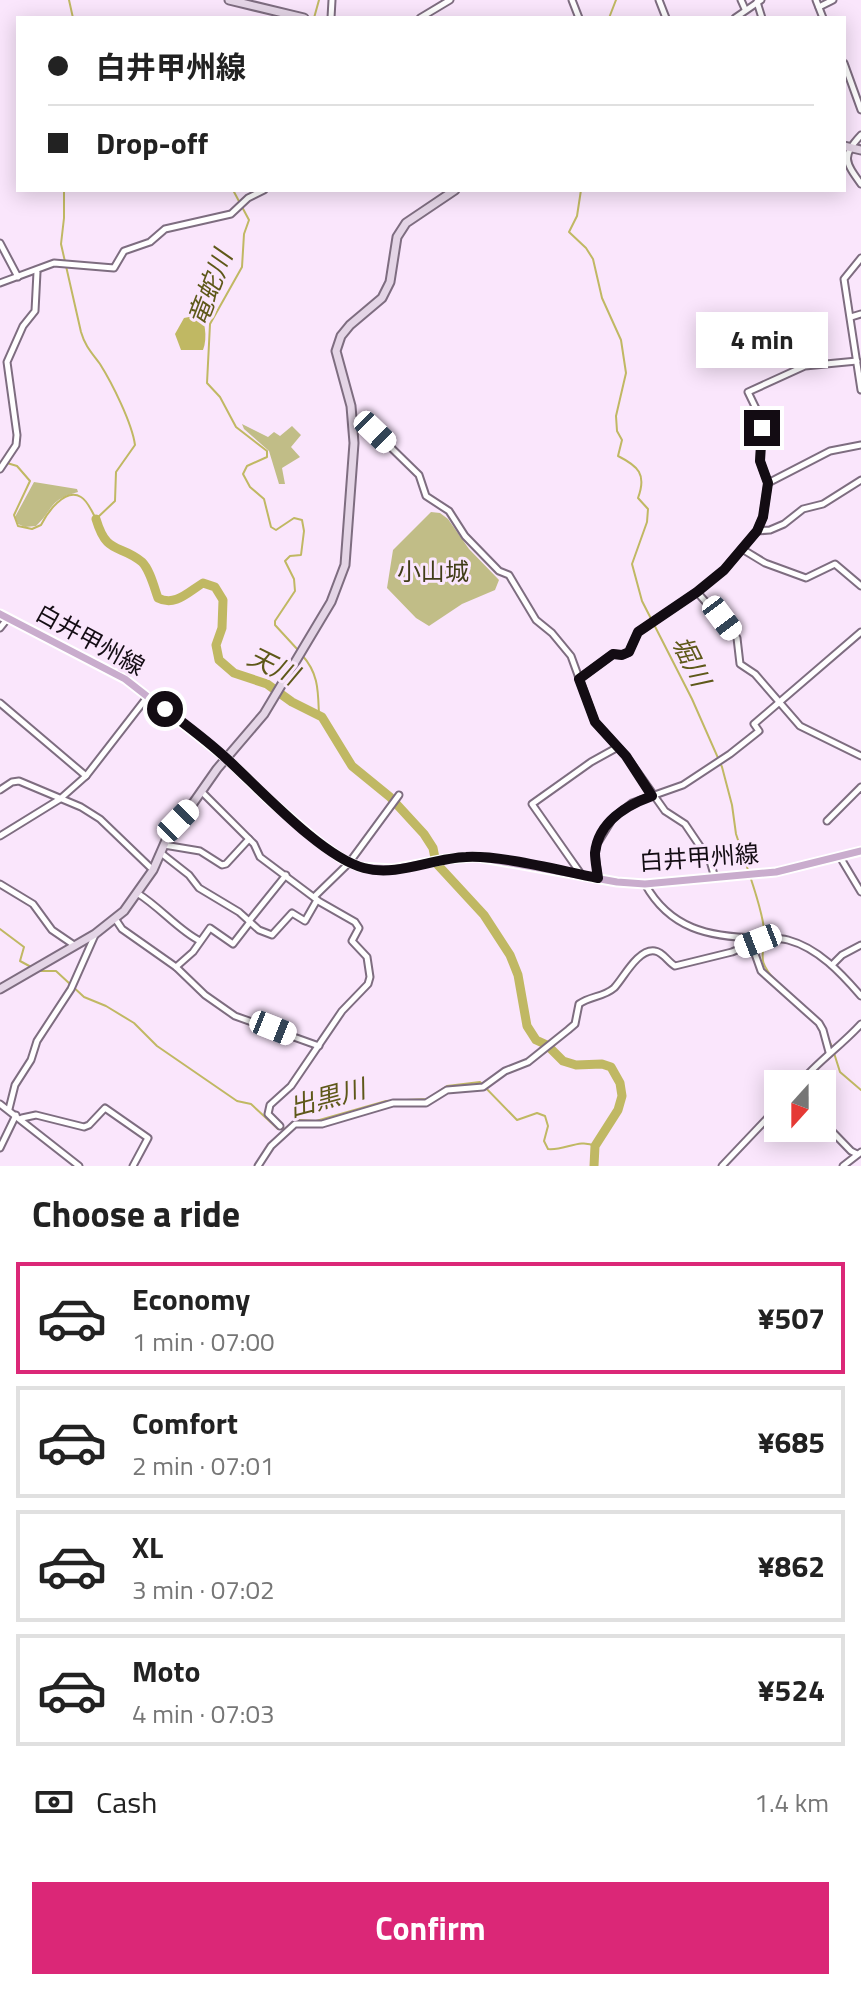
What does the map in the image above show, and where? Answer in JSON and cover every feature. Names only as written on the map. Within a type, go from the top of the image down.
[{"type":"main road","name":"白井甲州線","points":[[4,616],[110,670],[148,696],[226,758],[320,843],[349,863],[380,870],[446,859],[492,859],[645,884],[788,870],[861,851]]},
{"type":"street","points":[[229,0],[296,16]]},
{"type":"street","points":[[423,16],[450,0]]},
{"type":"street","points":[[741,0],[745,9]]},
{"type":"street","points":[[816,0],[822,16]]},
{"type":"street","points":[[819,7],[833,0]]},
{"type":"street","points":[[737,16],[759,1]]},
{"type":"street","points":[[846,69],[861,110]]},
{"type":"street","points":[[861,135],[847,147],[846,157],[861,184]]},
{"type":"street","points":[[847,147],[861,150]]},
{"type":"street","points":[[0,283],[37,272],[54,263],[114,268],[124,251],[150,242],[165,229],[231,214],[261,192]]},
{"type":"street","points":[[0,989],[116,920],[153,870],[171,829],[273,698],[336,591],[345,565],[354,443],[352,418],[336,351],[341,336],[382,298],[390,282],[397,237],[406,223],[452,192]]},
{"type":"street","points":[[0,243],[18,277]]},
{"type":"street","points":[[861,258],[844,279],[861,390]]},
{"type":"street","points":[[1,467],[16,445],[17,435],[7,362],[23,326],[35,311],[37,272]]},
{"type":"street","points":[[851,317],[861,314]]},
{"type":"street","points":[[579,679],[613,654],[629,652],[638,632],[724,570],[757,531],[763,517],[768,483],[760,461],[762,421],[748,392],[805,366],[857,361]]},
{"type":"street","points":[[352,418],[375,432],[419,475],[426,496],[449,511],[465,536],[499,571],[509,575],[536,620],[552,633],[571,656],[595,722],[618,747],[665,811],[685,824],[710,861],[715,878]]},
{"type":"street","points":[[768,483],[830,451],[861,445]]},
{"type":"street","points":[[757,531],[784,524],[803,509],[823,504],[861,480]]},
{"type":"street","points":[[742,549],[765,563],[806,578],[835,564],[861,586]]},
{"type":"street","points":[[697,592],[737,638],[740,664],[755,674],[800,726],[861,756]]},
{"type":"street","points":[[0,628],[4,616]]},
{"type":"street","points":[[598,878],[597,844],[613,818],[632,803],[683,785],[759,731],[754,724],[861,632]]},
{"type":"street","points":[[0,836],[60,799],[86,776],[148,696]]},
{"type":"street","points":[[0,703],[86,776]]},
{"type":"street","points":[[581,875],[532,804],[591,762],[618,747]]},
{"type":"street","points":[[0,790],[19,781],[100,819],[153,870]]},
{"type":"street","points":[[827,821],[861,787]]},
{"type":"street","points":[[201,791],[249,839],[260,857],[316,899],[355,922],[359,928],[352,941],[367,957],[368,984],[342,1011],[291,1086],[270,1105],[268,1114],[280,1126]]},
{"type":"street","points":[[162,849],[199,888],[230,906],[259,930],[272,935],[292,913],[305,921],[316,899],[349,863],[399,795]]},
{"type":"street","points":[[162,849],[200,851],[222,865],[249,839]]},
{"type":"street","points":[[840,857],[861,892]]},
{"type":"street","points":[[176,967],[213,928],[233,944],[286,875]]},
{"type":"street","points":[[0,884],[33,904],[56,933],[75,946]]},
{"type":"street","points":[[645,884],[675,918],[689,928],[759,940]]},
{"type":"street","points":[[137,893],[158,906],[184,932],[200,941]]},
{"type":"street","points":[[116,920],[122,929],[176,967],[205,995],[239,1018],[319,1046]]},
{"type":"street","points":[[9,1109],[15,1085],[31,1060],[37,1041],[72,987],[95,934]]},
{"type":"street","points":[[258,1166],[276,1140],[295,1124],[322,1124],[393,1103],[426,1103],[447,1090],[485,1085],[554,1041],[575,1024],[579,1004],[616,986],[628,967],[651,951],[656,951],[675,966],[732,952],[767,938],[791,941],[832,965],[861,996]]},
{"type":"street","points":[[759,940],[755,954],[761,971],[819,1023],[832,1050]]},
{"type":"street","points":[[832,965],[842,955],[861,945]]},
{"type":"street","points":[[813,1070],[861,1024]]},
{"type":"street","points":[[0,1104],[79,1166]]},
{"type":"street","points":[[19,1116],[36,1115],[84,1127],[105,1108],[148,1138],[133,1166]]},
{"type":"street","points":[[0,1148],[19,1116]]},
{"type":"street","points":[[722,1166],[764,1122]]},
{"type":"street","points":[[836,1135],[851,1151],[859,1153]]},
{"type":"street","points":[[843,1166],[859,1153]]},
{"type":"green space","points":[[242,424],[268,437],[274,432],[280,436],[292,426],[301,435],[291,447],[300,457],[282,468],[285,484],[279,484],[269,451]]},
{"type":"green space","points":[[34,482],[77,489],[78,492],[56,502],[36,526],[25,527],[18,524],[15,517]]},
{"type":"green space","name":"小山城","points":[[431,512],[440,513],[448,519],[469,549],[499,580],[495,590],[462,604],[429,626],[416,618],[387,588],[393,550]]},
{"type":"shaded area","points":[[193,306],[197,307],[204,322],[205,345],[203,350],[181,350],[175,334],[184,318],[189,317]]},
{"type":"waterway","name":"天川","points":[[69,0],[73,16]]},
{"type":"waterway","name":"竜蛇川","points":[[315,16],[319,0]]},
{"type":"waterway","name":"堀川","points":[[610,16],[616,0]]},
{"type":"waterway","name":"天川","points":[[7,463],[17,466],[30,481],[14,515],[18,526],[32,529],[41,525],[52,508],[69,495],[83,499],[96,519],[115,501],[116,472],[135,445],[116,392],[81,332],[61,244],[64,192]]},
{"type":"waterway","name":"竜蛇川","points":[[234,192],[249,220],[244,234],[242,267],[210,324],[207,383],[220,397],[236,427],[267,451],[267,457],[247,466],[243,474],[250,487],[264,499],[271,527],[276,530],[294,518],[302,520],[301,555],[290,556],[285,561],[294,579],[295,591],[275,621],[275,625],[298,650]]},
{"type":"waterway","name":"堀川","points":[[581,192],[577,216],[569,232],[593,259],[602,298],[621,340],[626,373],[616,416],[617,431],[622,440],[618,456],[639,472],[641,490],[638,498],[648,509],[647,522],[632,564],[642,601],[692,699],[722,767],[736,834],[749,873]]},
{"type":"waterway","name":"天川","points":[[96,519],[109,544],[145,565],[158,598],[176,600],[203,583],[215,587],[223,600],[222,628],[216,645],[219,660],[234,673],[267,684],[292,702],[322,717],[352,766],[390,797],[424,834],[433,848],[436,863],[484,915],[510,955],[518,975],[527,1026],[536,1040],[547,1045],[563,1061],[611,1067],[620,1083],[622,1096],[618,1110],[595,1146],[594,1166]]},
{"type":"waterway","name":"竜蛇川","points":[[302,655],[315,676],[319,716]]},
{"type":"waterway","name":"堀川","points":[[751,879],[763,923],[763,961],[776,981]]},
{"type":"waterway","name":"出黒川","points":[[0,929],[24,947],[20,961],[33,968]]},
{"type":"waterway","name":"出黒川","points":[[38,971],[56,971],[84,997],[134,1023],[157,1046],[237,1101],[251,1104],[278,1129],[284,1129],[298,1120],[316,1121],[386,1101],[427,1099],[447,1086],[480,1082],[517,1120],[537,1113],[545,1116],[548,1126],[544,1141],[548,1149],[584,1143],[595,1146]]},
{"type":"waterway","name":"堀川","points":[[822,1024],[832,1047]]},
{"type":"waterway","name":"堀川","points":[[834,1053],[840,1072],[861,1090]]},
{"type":"route","points":[[165,709],[226,758],[320,843],[349,863],[370,870],[393,869],[446,859],[477,857],[598,878],[595,853],[606,828],[632,803],[652,796],[626,756],[595,722],[579,679],[613,654],[629,652],[638,632],[724,570],[757,531],[763,517],[768,483],[760,461],[762,428]]}]
